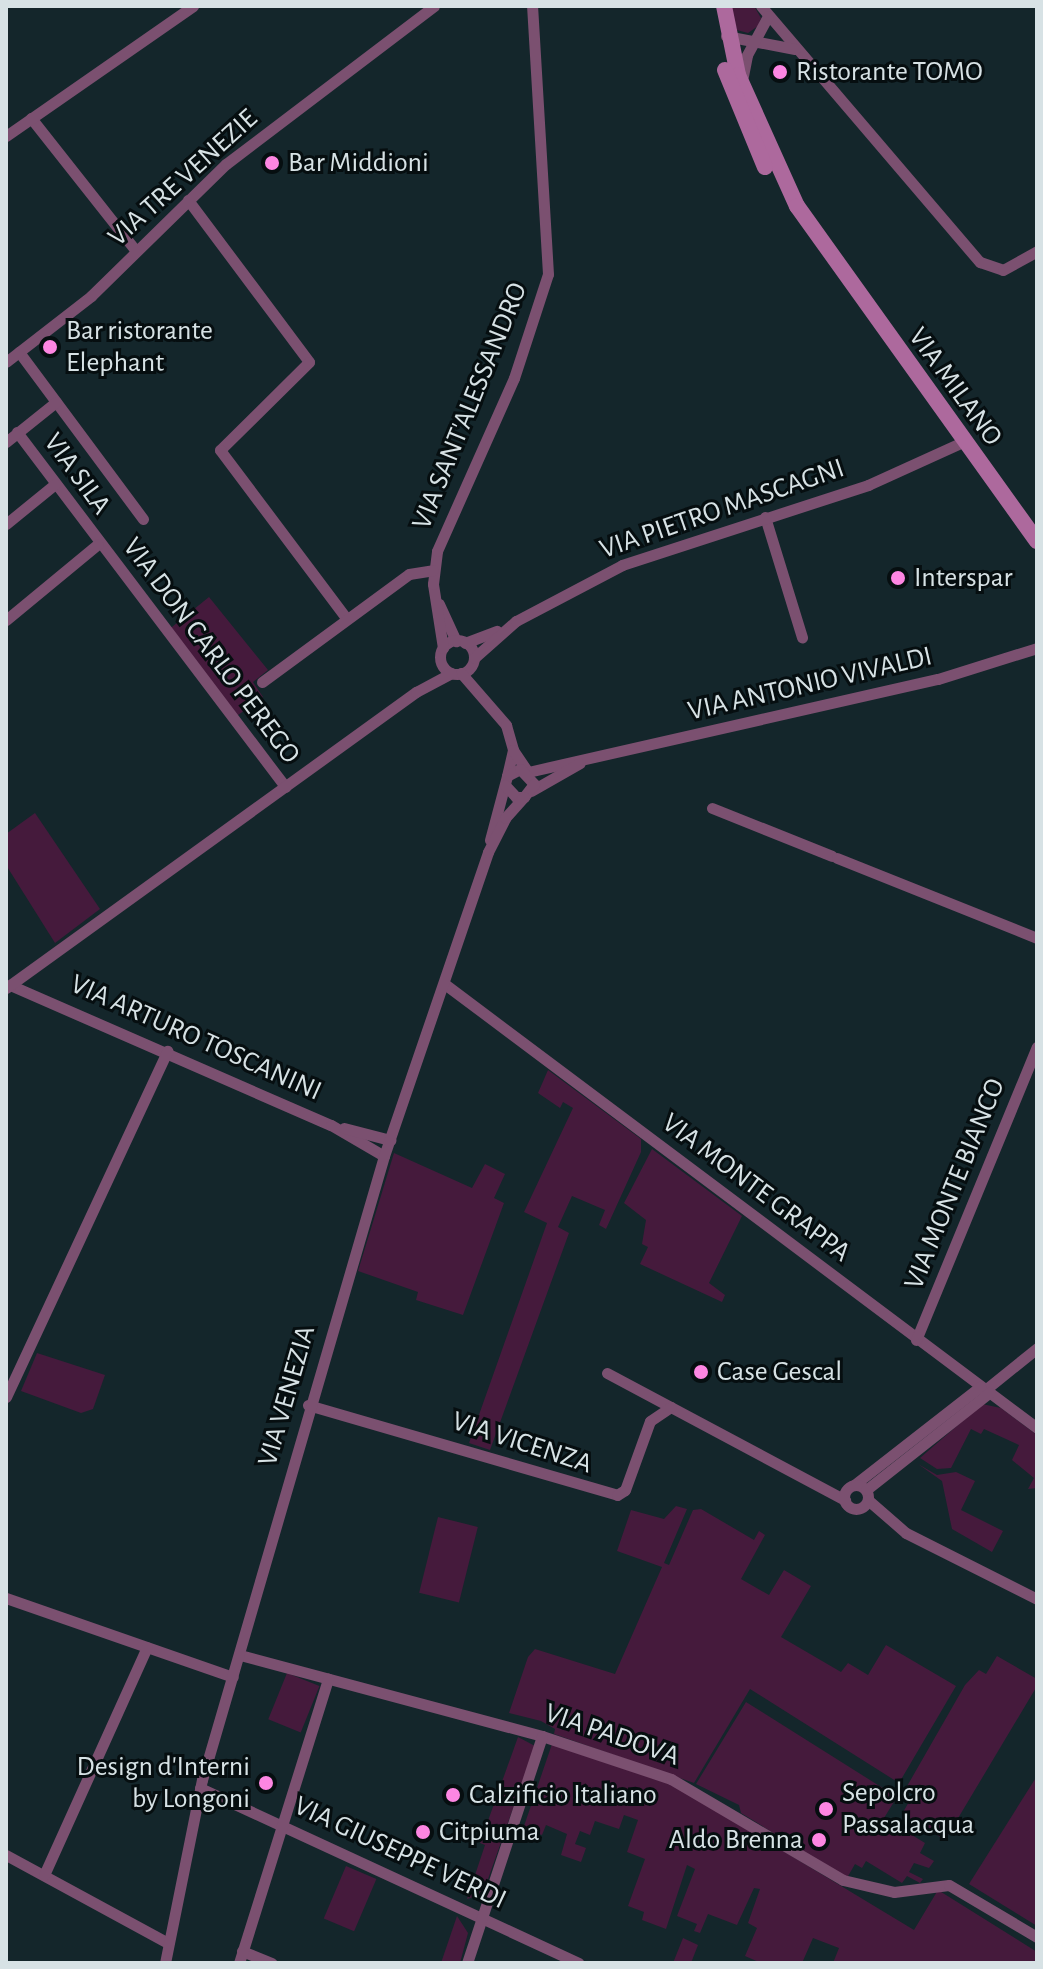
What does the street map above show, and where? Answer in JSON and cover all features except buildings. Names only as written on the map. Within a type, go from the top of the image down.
[{"type":"main road","name":"VIA MILANO","points":[[715,6],[724,64],[750,138],[792,211],[833,262],[1037,541]]},
{"type":"main road","name":"VIA MILANO","points":[[724,6],[729,39],[745,93],[779,172],[833,262]]},
{"type":"street","points":[[6,136],[193,6]]},
{"type":"street","name":"VIA TRE VENEZIE","points":[[6,362],[91,296],[226,164],[434,6]]},
{"type":"street","name":"VIA SANT'ALESSANDRO","points":[[442,654],[433,570],[443,535],[520,363],[548,274],[549,215],[532,6]]},
{"type":"street","points":[[715,6],[729,39],[796,50]]},
{"type":"street","points":[[745,93],[744,63],[765,11]]},
{"type":"street","points":[[765,11],[980,262],[1003,270],[1037,251]]},
{"type":"street","points":[[31,118],[136,251]]},
{"type":"street","points":[[188,200],[309,362],[220,450],[347,619]]},
{"type":"street","points":[[19,352],[143,519]]},
{"type":"street","points":[[6,442],[56,402]]},
{"type":"street","name":"VIA SILA","points":[[17,432],[98,544]]},
{"type":"street","name":"VIA PIETRO MASCAGNI","points":[[442,654],[460,642],[502,630],[610,570],[877,482],[963,442]]},
{"type":"street","points":[[6,524],[55,484]]},
{"type":"street","points":[[765,517],[802,637]]},
{"type":"street","points":[[6,620],[98,544]]},
{"type":"street","name":"VIA DON CARLO PEREGO","points":[[98,544],[285,787]]},
{"type":"street","points":[[262,682],[409,574],[433,570]]},
{"type":"street","name":"VIA SANT'ALESSANDRO","points":[[433,584],[460,642],[464,668]]},
{"type":"street","name":"VIA PIETRO MASCAGNI","points":[[464,668],[502,630]]},
{"type":"street","name":"VIA ANTONIO VIVALDI","points":[[506,780],[513,770],[528,772],[938,679],[1037,648]]},
{"type":"street","points":[[416,692],[442,654],[464,668],[504,721],[513,750],[528,772],[528,794]]},
{"type":"street","points":[[8,987],[416,692],[464,668]]},
{"type":"street","name":"VIA VENEZIA","points":[[165,1963],[200,1788],[240,1655],[308,1405],[384,1156],[446,985],[488,852],[513,750]]},
{"type":"street","points":[[506,780],[516,797],[528,794],[591,757]]},
{"type":"street","name":"VIA VENEZIA","points":[[488,852],[505,818],[528,794]]},
{"type":"street","points":[[712,808],[1037,938]]},
{"type":"street","name":"VIA ARTURO TOSCANINI","points":[[25,974],[42,996]]},
{"type":"street","name":"VIA MONTE GRAPPA","points":[[446,985],[1037,1428]]},
{"type":"street","name":"VIA ARTURO TOSCANINI","points":[[8,987],[42,996],[331,1125]]},
{"type":"street","name":"VIA MONTE BIANCO","points":[[916,1340],[1037,1047]]},
{"type":"street","points":[[6,1397],[167,1051]]},
{"type":"street","points":[[331,1125],[390,1140]]},
{"type":"street","points":[[331,1125],[384,1156]]},
{"type":"street","points":[[856,1493],[1037,1348]]},
{"type":"street","points":[[607,1373],[823,1486],[856,1493],[906,1533],[1037,1599]]},
{"type":"street","name":"VIA VICENZA","points":[[308,1405],[617,1495],[625,1490],[650,1421],[671,1407]]},
{"type":"street","points":[[6,1598],[233,1677]]},
{"type":"street","points":[[44,1875],[147,1647]]},
{"type":"street","name":"VIA PADOVA","points":[[240,1655],[542,1736],[697,1791],[857,1886],[894,1892],[949,1885],[1036,1934]]},
{"type":"street","points":[[239,1963],[328,1679]]},
{"type":"street","points":[[467,1963],[542,1736]]},
{"type":"street","name":"VIA GIUSEPPE VERDI","points":[[200,1788],[579,1963]]},
{"type":"street","points":[[6,1855],[168,1943]]},
{"type":"street","points":[[242,1951],[272,1963]]},
{"type":"shaded area","points":[[730,6],[754,6],[761,18],[758,26],[748,33],[737,30]]},
{"type":"shaded area","points":[[209,597],[268,670],[253,682],[263,697],[234,718],[167,631]]},
{"type":"shaded area","points":[[35,813],[100,909],[55,943],[6,865],[6,834]]},
{"type":"shaded area","points":[[548,1070],[641,1139],[641,1152],[606,1229],[599,1225],[605,1210],[572,1196],[558,1227],[569,1233],[490,1450],[469,1443],[547,1223],[524,1212],[573,1108],[563,1102],[560,1108],[538,1093]]},
{"type":"shaded area","points":[[652,1149],[742,1216],[709,1283],[725,1295],[722,1302],[640,1264],[648,1247],[642,1244],[646,1220],[624,1203]]},
{"type":"shaded area","points":[[394,1153],[472,1188],[485,1164],[505,1174],[494,1198],[504,1203],[463,1315],[416,1300],[418,1292],[358,1271]]},
{"type":"shaded area","points":[[37,1353],[105,1375],[93,1409],[81,1413],[21,1391]]},
{"type":"shaded area","points":[[982,1404],[1001,1408],[1037,1435],[1037,1488],[1028,1489],[1034,1478],[1012,1460],[1019,1445],[984,1429],[981,1434],[971,1429],[951,1468],[937,1469],[920,1458]]},
{"type":"shaded area","points":[[918,1464],[937,1475],[956,1472],[975,1481],[961,1510],[1003,1531],[992,1552],[952,1529],[942,1481]]},
{"type":"shaded area","points":[[676,1506],[687,1509],[664,1563],[669,1565],[693,1510],[701,1509],[754,1540],[759,1531],[765,1535],[741,1579],[769,1595],[784,1570],[811,1586],[781,1637],[841,1672],[848,1663],[868,1675],[886,1645],[956,1686],[899,1783],[750,1689],[694,1783],[554,1734],[555,1729],[541,1721],[509,1713],[528,1657],[535,1649],[615,1674],[662,1567],[617,1551],[631,1510],[664,1519]]},
{"type":"shaded area","points":[[438,1517],[478,1527],[459,1603],[419,1593]]},
{"type":"shaded area","points":[[997,1656],[1037,1679],[1037,1686],[945,1840],[902,1814],[914,1793],[906,1788],[965,1685],[979,1670],[986,1674]]},
{"type":"shaded area","points":[[287,1673],[319,1686],[301,1732],[268,1719]]},
{"type":"shaded area","points":[[746,1702],[897,1797],[884,1818],[925,1843],[920,1853],[934,1861],[929,1868],[914,1863],[909,1872],[923,1879],[920,1883],[907,1876],[902,1883],[866,1861],[862,1868],[855,1864],[847,1878],[741,1813],[739,1805],[696,1784]]},
{"type":"shaded area","points":[[518,1737],[535,1746],[487,1882],[480,1895],[467,1899],[485,1845],[480,1843]]},
{"type":"shaded area","points":[[552,1744],[674,1785],[914,1930],[938,1890],[1037,1952],[1037,1963],[833,1963],[839,1948],[813,1938],[802,1963],[761,1963],[745,1956],[757,1928],[748,1923],[760,1889],[754,1888],[737,1925],[708,1914],[700,1933],[694,1931],[697,1924],[677,1916],[695,1869],[687,1865],[666,1929],[642,1920],[644,1912],[628,1906],[645,1859],[627,1852],[638,1820],[624,1815],[619,1829],[595,1821],[590,1835],[580,1831],[575,1844],[586,1848],[581,1862],[561,1855],[567,1834],[546,1825],[542,1835],[523,1829]]},
{"type":"shaded area","points":[[1037,1776],[1037,1926],[969,1884]]},
{"type":"shaded area","points":[[346,1866],[376,1879],[354,1931],[324,1918]]},
{"type":"shaded area","points":[[457,1916],[468,1933],[460,1963],[441,1963]]},
{"type":"shaded area","points":[[683,1938],[698,1945],[691,1963],[673,1963]]},
{"type":"place","name":"Ristorante TOMO","points":[[780,72]]},
{"type":"place","name":"Bar Middioni","points":[[272,163]]},
{"type":"place","name":"Bar ristorante Elephant","points":[[50,347]]},
{"type":"place","name":"Interspar","points":[[898,578]]},
{"type":"place","name":"Case Gescal","points":[[701,1372]]},
{"type":"place","name":"Design d'Interni by Longoni","points":[[266,1783]]},
{"type":"place","name":"Calzificio Italiano","points":[[453,1795]]},
{"type":"place","name":"Sepolcro Passalacqua","points":[[826,1809]]},
{"type":"place","name":"Citpiuma","points":[[423,1832]]},
{"type":"place","name":"Aldo Brenna","points":[[819,1840]]}]
